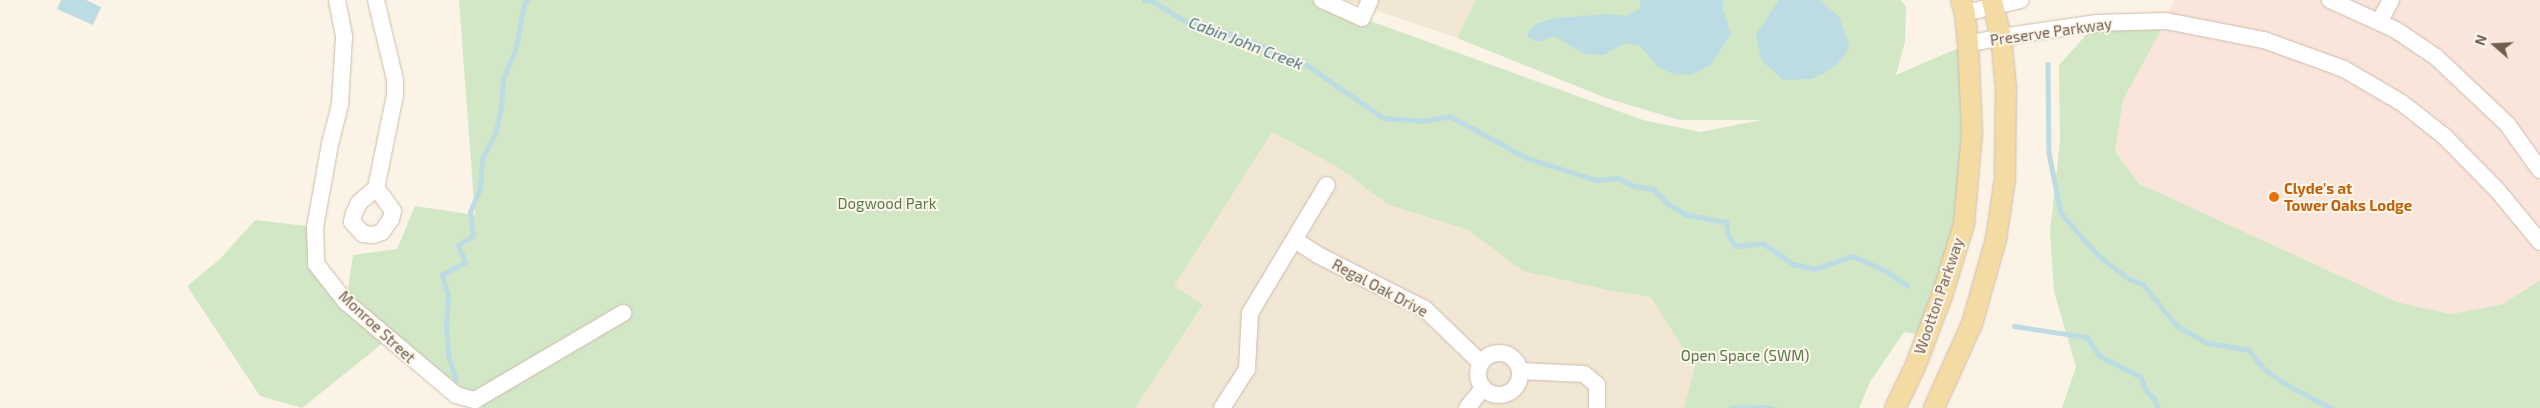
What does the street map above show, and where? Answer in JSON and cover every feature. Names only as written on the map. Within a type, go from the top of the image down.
[{"type":"main road","points":[[1934,408],[1972,324],[1996,239],[2005,179],[2006,87],[2001,37],[1992,2]]},
{"type":"main road","name":"Wootton Parkway","points":[[1895,408],[1915,367],[1944,293],[1964,224],[1972,132],[1968,44],[1963,6]]},
{"type":"street","name":"Monroe Street","points":[[337,0],[344,37],[340,105],[330,144],[316,227],[316,264],[346,302],[412,360],[456,395],[475,400],[623,313]]},
{"type":"street","points":[[376,0],[395,80],[395,95],[376,188]]},
{"type":"street","points":[[1322,0],[1362,18],[1370,0]]},
{"type":"street","points":[[1963,6],[2021,0]]},
{"type":"street","points":[[2330,0],[2396,30],[2436,57],[2507,124],[2540,170]]},
{"type":"street","points":[[2379,22],[2391,0]]},
{"type":"street","name":"Preserve Parkway","points":[[1968,44],[2001,37],[2097,23],[2166,21],[2264,40],[2344,69],[2402,103],[2444,136],[2498,191],[2540,242]]},
{"type":"street","points":[[1222,408],[1247,370],[1250,313],[1278,263],[1296,240],[1328,184]]},
{"type":"street","name":"Regal Oak Drive","points":[[1296,240],[1318,255],[1425,309],[1481,363]]},
{"type":"street","points":[[1502,354],[1513,359],[1520,371],[1516,386],[1510,393],[1497,396],[1483,388],[1478,380],[1481,363],[1490,356],[1502,354]]},
{"type":"street","points":[[1520,371],[1584,374],[1597,385],[1597,408]]},
{"type":"street","points":[[1466,408],[1483,388]]},
{"type":"shaded area","points":[[1346,0],[1477,0],[1457,38]]},
{"type":"shaded area","points":[[2175,0],[2540,0],[2540,280],[2503,304],[2451,314],[2397,302],[2138,183],[2115,151],[2123,101]]},
{"type":"shaded area","points":[[1272,132],[1339,168],[1387,204],[1468,230],[1523,271],[1612,291],[1670,300],[1700,373],[1686,408],[1135,408],[1203,306],[1173,286]]},
{"type":"green space","points":[[459,0],[1322,0],[1362,18],[1643,120],[1700,132],[1761,120],[1679,120],[1606,98],[1457,38],[1476,0],[1901,0],[1906,7],[1905,42],[1896,75],[1968,44],[1964,224],[1927,336],[1904,332],[1870,382],[1859,408],[1684,408],[1695,367],[1651,297],[1612,291],[1523,271],[1468,230],[1387,204],[1339,168],[1272,132],[1174,286],[1203,305],[1135,408],[483,408],[388,339],[302,408],[260,396],[187,286],[220,259],[255,220],[315,227],[316,264],[346,302],[353,255],[397,249],[415,206],[475,215]]},
{"type":"green space","points":[[2166,21],[2123,100],[2115,151],[2138,183],[2397,302],[2451,314],[2503,304],[2540,280],[2540,408],[2062,408],[2076,367],[2054,291],[2050,232],[2060,141],[2059,65],[2097,23]]},
{"type":"water","points":[[61,0],[86,0],[101,7],[93,25],[57,9]]},
{"type":"water","points":[[1640,0],[1723,0],[1723,8],[1731,34],[1710,66],[1690,75],[1673,74],[1658,67],[1640,46],[1625,43],[1604,55],[1585,54],[1554,36],[1539,42],[1528,38],[1528,32],[1536,24],[1556,18],[1608,14],[1625,16],[1640,9]]},
{"type":"water","points":[[1779,0],[1820,0],[1839,17],[1849,45],[1847,52],[1838,63],[1812,79],[1783,80],[1761,60],[1756,34]]},
{"type":"water","points":[[1767,405],[1778,408],[1729,408],[1730,406]]},
{"type":"waterway","points":[[456,381],[448,354],[446,326],[448,297],[442,275],[465,262],[458,245],[473,236],[470,212],[480,189],[482,159],[495,134],[501,108],[503,79],[515,51],[524,5],[527,0]]},
{"type":"waterway","name":"Cabin John Creek","points":[[1144,0],[1153,1],[1185,21],[1226,32],[1301,61],[1384,118],[1423,121],[1450,116],[1527,158],[1596,180],[1618,178],[1633,186],[1654,189],[1667,203],[1687,215],[1726,222],[1729,236],[1736,246],[1763,243],[1793,264],[1814,269],[1853,256],[1885,270],[1907,285]]},
{"type":"waterway","points":[[2048,64],[2049,153],[2061,213],[2097,254],[2129,279],[2143,284],[2177,326],[2208,343],[2249,350],[2263,368],[2284,383],[2331,408]]},
{"type":"waterway","name":"Cabin John Creek","points":[[2014,326],[2087,337],[2100,356],[2141,377],[2146,391],[2154,398],[2158,408]]},
{"type":"place","name":"Clyde's at Tower Oaks Lodge","points":[[2274,197]]},
{"type":"park label","name":"Dogwood Park","points":[[887,204]]},
{"type":"park label","name":"Open Space (SWM)","points":[[1745,356]]}]
